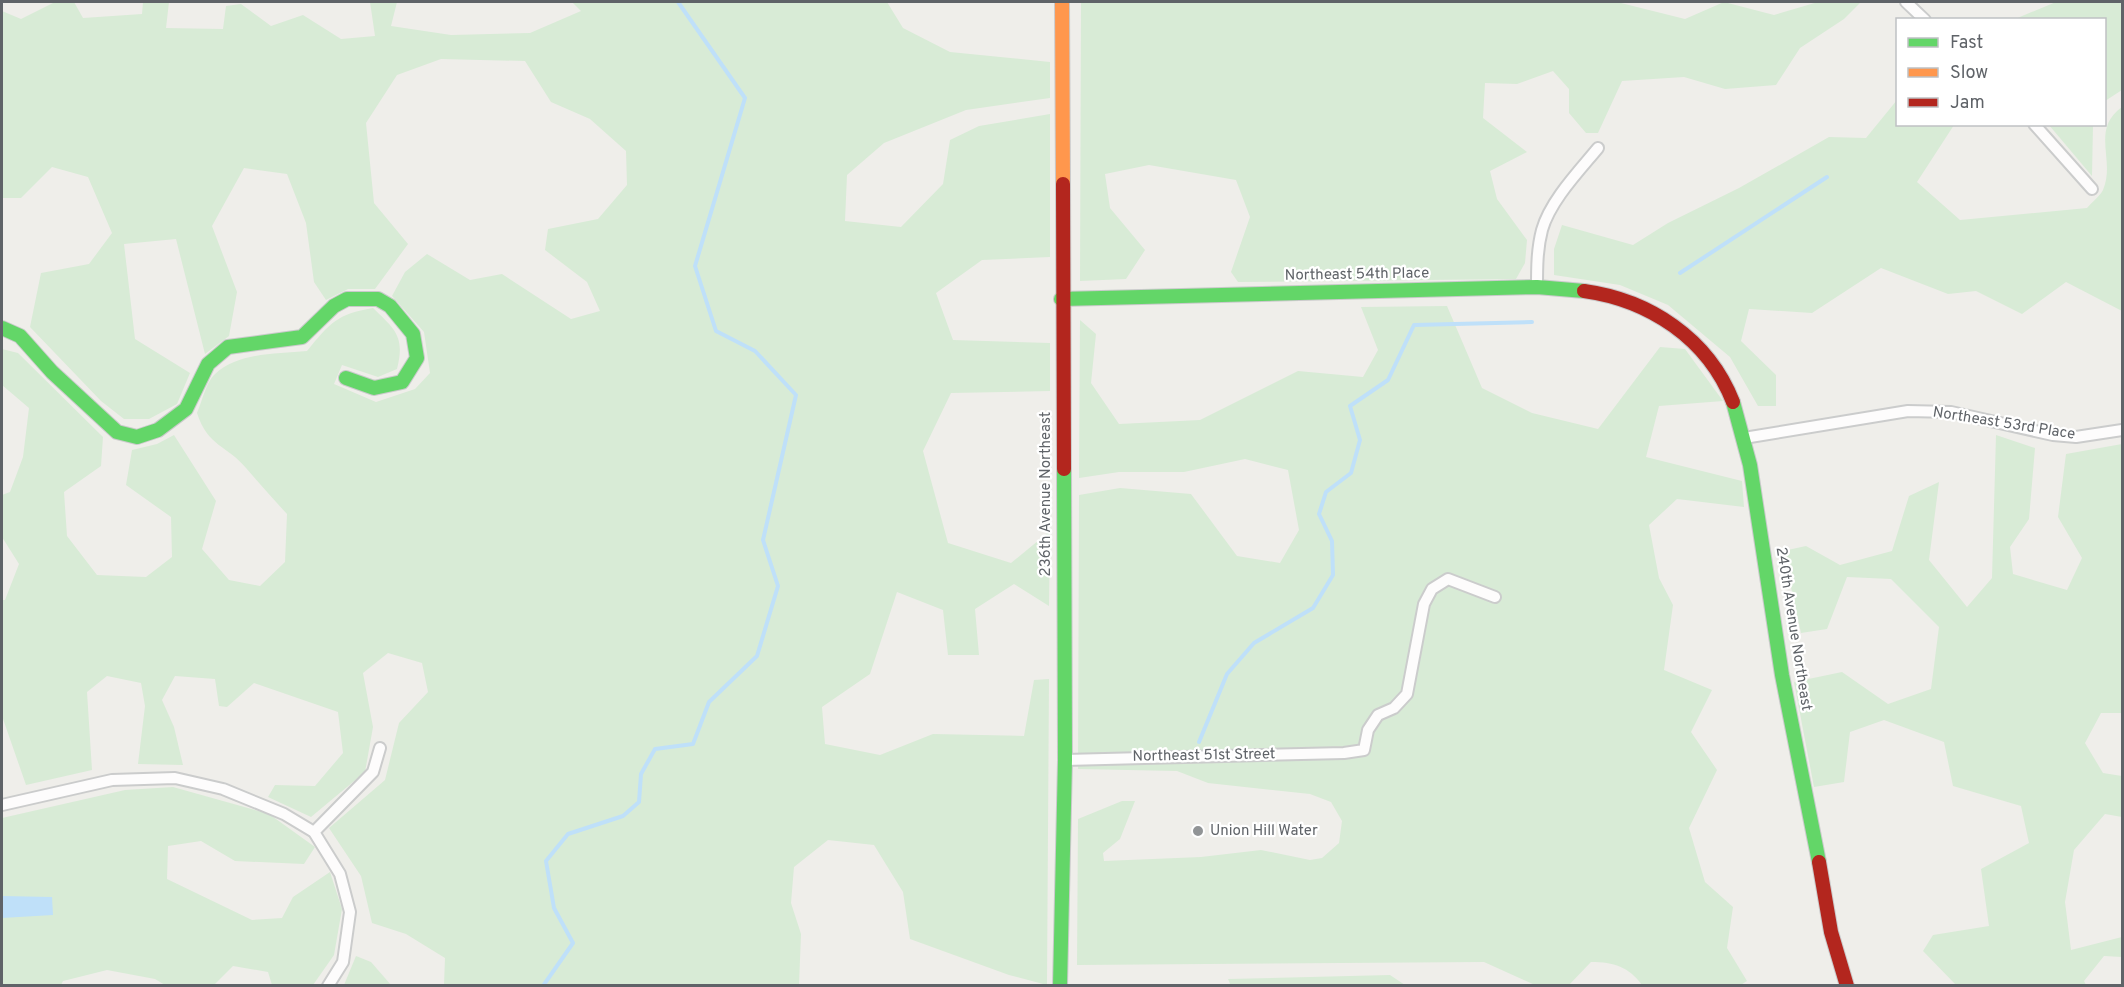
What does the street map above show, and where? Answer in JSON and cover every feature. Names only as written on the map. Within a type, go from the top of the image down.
[{"type":"street","name":"236th Avenue Northeast","points":[[1060,986],[1065,760],[1061,299],[1062,2]]},
{"type":"street","points":[[1906,2],[1923,18]]},
{"type":"street","points":[[2036,126],[2092,189]]},
{"type":"street","points":[[1537,287],[1537,256],[1542,228],[1567,185],[1598,148]]},
{"type":"street","name":"Northeast 54th Place","points":[[1061,299],[1537,287],[1579,289],[1614,295],[1652,308]]},
{"type":"street","points":[[2,328],[20,336],[52,372],[117,432],[137,437],[158,430],[186,410],[208,364],[228,347],[302,337],[334,306],[347,299],[363,297],[378,299],[390,306],[413,334],[417,358],[402,382],[374,388],[346,378]]},
{"type":"street","name":"240th Avenue Northeast","points":[[1652,308],[1678,327],[1706,356],[1724,382],[1736,410],[1744,438],[1770,579],[1786,695],[1830,924],[1847,986]]},
{"type":"street","name":"Northeast 53rd Place","points":[[1744,438],[1908,411],[1951,412],[2053,435],[2076,437],[2122,430]]},
{"type":"street","name":"Northeast 51st Street","points":[[1065,760],[1344,753],[1364,750],[1368,730],[1378,715],[1394,708],[1407,693],[1422,613],[1432,589],[1448,579],[1495,597]]},
{"type":"street","points":[[314,832],[373,772],[380,748]]},
{"type":"street","points":[[2,805],[112,780],[175,778],[223,789],[284,813],[314,832],[340,874],[350,912],[343,962],[328,986]]},
{"type":"green space","points":[[55,2],[74,2],[83,18],[142,14],[143,2],[169,2],[166,28],[223,29],[226,6],[241,4],[271,26],[303,15],[341,39],[375,36],[370,2],[397,2],[391,26],[451,35],[530,33],[581,11],[572,2],[887,2],[903,28],[950,52],[1050,62],[1050,98],[966,110],[884,143],[847,175],[845,221],[901,227],[943,184],[950,140],[979,126],[1050,114],[1050,257],[982,260],[936,293],[953,340],[1050,343],[1050,391],[951,393],[923,451],[948,543],[1011,563],[1050,531],[1049,606],[1014,584],[975,609],[979,655],[948,655],[943,610],[897,592],[870,674],[822,707],[825,744],[880,755],[933,734],[1024,736],[1034,680],[1049,679],[1047,985],[1009,975],[910,939],[903,892],[874,845],[828,840],[794,867],[791,903],[801,934],[799,985],[444,985],[445,958],[406,934],[372,923],[361,876],[329,828],[385,780],[399,723],[428,692],[422,663],[388,653],[363,673],[373,727],[365,772],[311,817],[268,797],[275,785],[315,786],[343,753],[338,712],[254,683],[227,707],[219,706],[215,679],[175,676],[162,700],[174,727],[183,765],[138,764],[145,706],[141,683],[107,676],[87,692],[92,770],[26,785],[2,716],[2,600],[5,600],[19,564],[2,537],[2,495],[10,492],[23,457],[29,408],[2,385],[2,349],[18,353],[103,437],[101,466],[64,492],[67,536],[97,575],[146,577],[172,557],[171,517],[126,485],[132,450],[157,444],[174,435],[216,501],[202,549],[229,580],[260,586],[285,562],[287,514],[239,460],[212,439],[201,424],[197,413],[207,387],[215,374],[235,362],[258,355],[307,351],[335,321],[351,313],[373,308],[388,322],[397,335],[400,349],[397,369],[378,377],[342,365],[334,384],[376,402],[415,389],[430,373],[424,332],[392,296],[405,272],[427,254],[470,280],[502,274],[571,319],[600,311],[587,282],[545,250],[548,229],[598,219],[627,185],[626,151],[590,119],[551,102],[525,61],[441,59],[397,75],[366,123],[374,203],[408,244],[375,289],[348,289],[326,300],[314,282],[306,223],[287,174],[244,168],[212,226],[237,292],[229,336],[205,354],[176,239],[124,244],[135,339],[190,373],[177,404],[149,419],[124,419],[101,401],[30,327],[41,273],[89,264],[112,233],[88,177],[52,167],[21,198],[2,198],[2,11],[21,19]]},
{"type":"green space","points":[[1081,2],[1617,2],[1685,19],[1724,2],[1774,15],[1818,2],[1861,2],[1844,19],[1800,48],[1776,85],[1725,89],[1684,77],[1622,81],[1598,133],[1586,133],[1569,113],[1569,89],[1553,71],[1517,84],[1485,83],[1483,118],[1527,152],[1490,171],[1497,199],[1527,240],[1525,263],[1516,279],[1238,282],[1231,272],[1250,217],[1236,180],[1149,165],[1105,174],[1110,208],[1145,250],[1126,279],[1080,281]]},
{"type":"green space","points":[[2056,2],[2122,2],[2122,90],[2106,100],[2106,18],[2017,18]]},
{"type":"green space","points":[[1896,101],[1896,126],[1953,126],[1917,182],[1960,220],[2087,208],[2103,190],[2107,168],[2105,135],[2107,125],[2122,107],[2122,311],[2066,282],[2022,314],[1976,291],[1948,294],[1881,268],[1812,313],[1749,309],[1741,341],[1776,375],[1776,406],[1758,406],[1730,357],[1668,305],[1620,285],[1554,275],[1554,249],[1562,225],[1633,245],[1668,223],[1739,188],[1829,137],[1866,138]]},
{"type":"green space","points":[[2050,126],[2093,126],[2092,176]]},
{"type":"green space","points":[[1447,306],[1482,388],[1532,413],[1598,429],[1660,347],[1685,349],[1723,401],[1659,406],[1646,457],[1742,481],[1744,507],[1677,499],[1649,525],[1659,578],[1673,605],[1664,670],[1712,690],[1691,732],[1717,770],[1689,828],[1705,882],[1733,907],[1727,948],[1747,981],[1739,986],[1642,985],[1632,974],[1620,967],[1591,962],[1568,986],[1535,985],[1484,962],[1077,965],[1078,819],[1122,801],[1135,801],[1120,839],[1103,853],[1104,861],[1201,857],[1261,850],[1310,860],[1322,858],[1339,843],[1342,821],[1331,802],[1310,794],[1208,783],[1177,771],[1078,769],[1079,495],[1120,488],[1191,494],[1237,556],[1280,563],[1299,530],[1288,470],[1245,459],[1184,472],[1119,472],[1079,478],[1080,320],[1096,334],[1091,383],[1119,424],[1200,420],[1298,371],[1363,377],[1378,350],[1361,307]]},
{"type":"green space","points":[[1996,435],[2035,448],[2029,519],[2010,547],[2013,574],[2067,590],[2082,558],[2058,517],[2066,454],[2122,444],[2122,713],[2101,713],[2085,743],[2103,773],[2122,776],[2122,817],[2105,814],[2074,850],[2065,902],[2071,950],[2122,937],[2122,957],[2104,956],[2084,981],[2086,985],[1956,985],[1923,951],[1933,935],[1989,926],[1981,869],[2029,843],[2021,806],[1953,786],[1944,742],[1884,720],[1850,732],[1844,782],[1814,787],[1794,682],[1842,672],[1888,704],[1931,689],[1939,627],[1891,579],[1847,577],[1827,629],[1801,633],[1783,551],[1806,546],[1840,565],[1892,551],[1909,496],[1939,482],[1929,560],[1967,607],[1992,578]]},
{"type":"green space","points":[[173,787],[269,814],[315,847],[304,864],[235,861],[201,841],[168,846],[167,879],[252,920],[282,918],[293,897],[330,872],[342,909],[334,955],[313,985],[272,985],[268,972],[233,966],[214,985],[165,985],[155,979],[107,970],[63,981],[61,985],[2,985],[2,818],[125,790]]},
{"type":"green space","points":[[356,956],[371,962],[391,985],[344,985]]},
{"type":"green space","points":[[1390,975],[1405,985],[1231,986],[1228,979]]},
{"type":"water","points":[[2,896],[52,897],[53,915],[2,918]]},
{"type":"waterway","points":[[543,986],[573,943],[554,908],[546,861],[568,834],[623,816],[639,802],[641,774],[655,749],[693,744],[709,702],[757,656],[778,586],[763,540],[796,395],[755,351],[716,331],[695,266],[745,98],[678,2]]},
{"type":"waterway","points":[[1680,273],[1827,177]]},
{"type":"waterway","points":[[1199,742],[1227,674],[1254,643],[1313,608],[1333,575],[1332,541],[1319,514],[1326,492],[1351,473],[1360,440],[1350,406],[1388,380],[1414,325],[1532,322]]},
{"type":"traffic: fast","points":[[1061,299],[1537,287],[1584,291]]},
{"type":"traffic: fast","points":[[2,328],[20,336],[52,372],[117,432],[137,437],[158,430],[186,409],[208,364],[228,347],[302,337],[334,306],[347,299],[378,299],[390,306],[413,334],[417,358],[402,382],[374,388],[346,378]]},
{"type":"traffic: fast","points":[[1733,402],[1750,465],[1782,675],[1819,862]]},
{"type":"traffic: fast","points":[[1060,986],[1065,760],[1064,469]]},
{"type":"traffic: slow","points":[[1062,2],[1063,184]]},
{"type":"traffic: jam","points":[[1063,184],[1064,469]]},
{"type":"traffic: jam","points":[[1584,291],[1631,303],[1674,326],[1708,359],[1722,379],[1733,402]]},
{"type":"traffic: jam","points":[[1819,862],[1831,932],[1847,986]]},
{"type":"place","name":"Union Hill Water","points":[[1198,831]]}]
